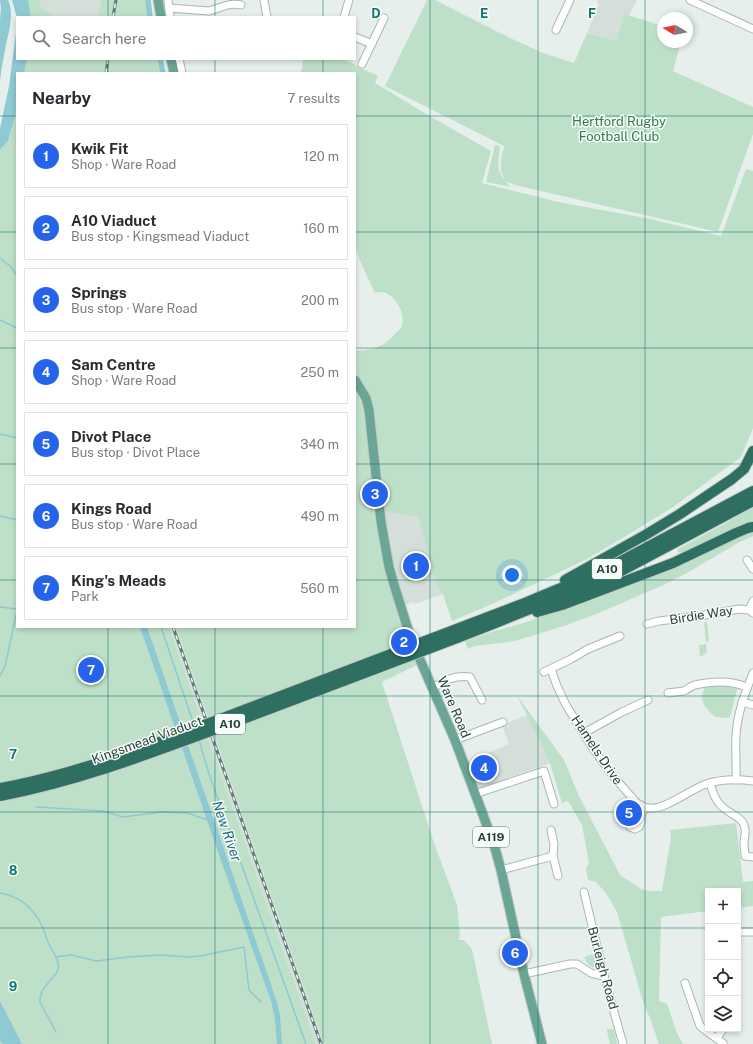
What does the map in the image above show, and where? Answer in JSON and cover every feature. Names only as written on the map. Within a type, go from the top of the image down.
[{"type":"highway","points":[[522,604],[680,514],[744,469],[753,451]]},
{"type":"highway","name":"A10","points":[[455,634],[606,569],[753,491]]},
{"type":"highway","name":"A10","points":[[455,634],[498,622],[610,577],[753,501]]},
{"type":"highway","points":[[498,622],[562,605],[673,563],[736,533],[753,527]]},
{"type":"highway","name":"Kingsmead Viaduct","points":[[0,788],[48,778],[133,752],[335,676],[455,634]]},
{"type":"highway","name":"Kingsmead Viaduct","points":[[0,796],[50,785],[136,759],[338,683],[455,634]]},
{"type":"main road","points":[[158,0],[161,16]]},
{"type":"main road","points":[[171,60],[174,72]]},
{"type":"main road","name":"Ware Road","points":[[356,382],[366,398],[369,410],[378,505],[389,566],[400,606],[411,639],[455,740],[489,831],[501,870],[524,974],[542,1044]]},
{"type":"street","points":[[168,0],[170,16]]},
{"type":"street","points":[[264,0],[267,16]]},
{"type":"street","points":[[344,16],[349,0]]},
{"type":"street","points":[[556,30],[570,0]]},
{"type":"street","points":[[690,0],[753,29]]},
{"type":"street","points":[[169,8],[209,11],[216,10],[228,4],[241,5]]},
{"type":"street","points":[[362,64],[384,18]]},
{"type":"street","points":[[356,37],[372,44]]},
{"type":"street","points":[[179,60],[182,72]]},
{"type":"street","points":[[747,560],[753,569]]},
{"type":"street","points":[[751,611],[753,601]]},
{"type":"street","name":"Birdie Way","points":[[647,624],[739,609],[751,611]]},
{"type":"street","name":"Hamels Drive","points":[[620,636],[588,649],[548,670],[566,705],[612,775],[636,802],[645,808]]},
{"type":"street","points":[[736,780],[736,727],[742,702],[753,672]]},
{"type":"street","points":[[432,689],[447,679],[464,676],[470,677],[482,700]]},
{"type":"street","points":[[668,693],[685,690],[695,685],[720,682],[733,683],[747,687]]},
{"type":"street","points":[[584,733],[622,712],[648,700]]},
{"type":"street","points":[[742,702],[753,705]]},
{"type":"street","points":[[455,740],[503,722]]},
{"type":"street","points":[[475,794],[544,771],[554,804]]},
{"type":"street","points":[[641,815],[645,808],[662,807],[696,788],[710,783],[725,780],[753,781]]},
{"type":"street","points":[[710,783],[712,791],[719,804],[739,818],[743,823],[746,829],[744,842],[745,856],[753,857]]},
{"type":"street","points":[[551,830],[554,844],[553,856],[558,876]]},
{"type":"street","points":[[501,870],[553,856]]},
{"type":"street","name":"Burleigh Road","points":[[584,892],[604,976],[623,1044]]},
{"type":"street","points":[[741,932],[753,932]]},
{"type":"street","points":[[524,974],[570,964],[577,964],[591,973],[604,976]]},
{"type":"street","points":[[685,983],[700,1026],[723,1043]]},
{"type":"street","points":[[717,1038],[721,1032]]},
{"type":"shaded area","points":[[39,0],[101,0],[98,16],[55,16],[42,8]]},
{"type":"shaded area","points":[[598,0],[637,0],[629,16],[624,14],[616,41],[587,33],[599,4],[597,2]]},
{"type":"shaded area","points":[[382,511],[418,516],[436,583],[443,594],[415,604],[414,602],[404,605],[402,594],[395,575]]},
{"type":"shaded area","points":[[169,628],[176,628],[324,1044],[316,1044]]},
{"type":"shaded area","points":[[527,715],[550,763],[476,789],[468,762],[509,744],[502,725]]},
{"type":"green space","points":[[28,0],[39,0],[42,8],[55,16],[31,16]]},
{"type":"green space","points":[[101,0],[146,0],[148,16],[98,16]]},
{"type":"green space","name":"Hertford Rugby Football Club","points":[[427,0],[435,0],[543,53],[574,63],[587,33],[616,41],[624,14],[657,24],[657,48],[679,48],[673,71],[753,107],[753,134],[718,232],[515,185],[506,181],[510,187],[486,182],[495,145],[500,146],[499,168],[505,179],[501,171],[501,159],[504,146],[385,86]]},
{"type":"green space","points":[[27,60],[157,60],[160,72],[24,72]]},
{"type":"green space","points":[[303,60],[345,60],[378,76],[375,83],[491,151],[482,183],[558,202],[651,219],[721,236],[746,169],[753,171],[753,428],[741,457],[673,507],[585,560],[490,605],[452,621],[443,594],[436,583],[418,517],[382,511],[374,409],[366,390],[356,375],[356,351],[382,345],[401,328],[403,322],[400,309],[393,297],[381,292],[375,293],[361,263],[356,248],[356,72],[301,72]]},
{"type":"green space","points":[[16,113],[16,628],[169,628],[316,1044],[0,1044],[0,150],[8,141]]},
{"type":"green space","points":[[356,390],[361,401],[368,431],[372,495],[385,569],[402,628],[417,665],[382,682],[433,840],[457,905],[460,936],[458,940],[464,940],[472,949],[492,1044],[324,1044],[176,628],[356,628]]},
{"type":"green space","points":[[753,507],[753,521],[735,528],[687,552],[677,552],[678,549]]},
{"type":"green space","points":[[751,531],[753,536],[738,543],[687,573],[599,613],[567,625],[515,641],[475,646],[468,649],[465,641],[524,623],[601,594]]},
{"type":"green space","points":[[704,622],[707,622],[709,641],[706,642]]},
{"type":"green space","points":[[706,644],[707,653],[700,657],[699,645]]},
{"type":"green space","points":[[725,684],[726,686],[738,686],[730,717],[715,717],[708,710],[702,700],[703,692],[705,687]]},
{"type":"green space","points":[[516,694],[564,760],[579,796],[620,875],[641,889],[662,891],[671,837],[670,830],[736,823],[743,882],[753,881],[753,906],[741,908],[741,888],[705,888],[705,911],[661,917],[659,1001],[667,1004],[677,1033],[683,1044],[659,1044],[644,1005],[617,912],[606,893],[596,882],[588,880],[586,869],[589,863],[582,825],[568,801],[562,803],[550,763]]},
{"type":"green space","points":[[596,953],[599,969],[594,968],[586,962],[584,957]]},
{"type":"green space","points":[[607,1029],[614,1029],[617,1044],[610,1044]]},
{"type":"water","points":[[0,0],[8,0],[11,18],[0,81],[1,8]]},
{"type":"water","points":[[12,0],[28,0],[31,16],[16,16]]},
{"type":"water","points":[[16,33],[16,60],[27,60],[24,72],[16,72],[16,113],[8,141],[0,150],[0,129],[9,86]]},
{"type":"water","points":[[140,628],[147,628],[276,999],[280,1015],[282,1044],[277,1044],[272,1004]]},
{"type":"water","points":[[0,1001],[22,1044],[2,1044],[0,1040]]},
{"type":"waterway","name":"New River","points":[[148,0],[150,16]]},
{"type":"waterway","name":"New River","points":[[160,60],[163,72]]},
{"type":"waterway","points":[[0,258],[11,267],[16,274]]},
{"type":"waterway","points":[[0,320],[16,328]]},
{"type":"waterway","points":[[0,434],[16,438]]},
{"type":"waterway","points":[[0,516],[16,520]]},
{"type":"waterway","points":[[0,607],[16,609]]},
{"type":"waterway","points":[[0,676],[5,666],[16,616]]},
{"type":"waterway","points":[[161,628],[194,725]]},
{"type":"waterway","points":[[199,740],[209,774],[306,1044]]},
{"type":"waterway","points":[[36,807],[103,811],[123,817],[162,812],[187,813],[208,820]]},
{"type":"waterway","points":[[0,893],[20,900],[30,908],[39,920],[56,957],[71,955],[96,961],[160,955],[189,957],[244,947],[249,990],[261,1002]]},
{"type":"waterway","points":[[56,958],[58,970],[43,989],[40,1002],[56,1032]]},
{"type":"railway","points":[[113,16],[116,0]]},
{"type":"railway","points":[[106,72],[108,60]]},
{"type":"railway","points":[[173,628],[321,1044]]},
{"type":"place","name":"Springs","points":[[375,494]]},
{"type":"place","name":"Kwik Fit","points":[[416,566]]},
{"type":"place","name":"A10 Viaduct","points":[[404,642]]},
{"type":"place","name":"King's Meads","points":[[91,670]]},
{"type":"place","name":"Sam Centre","points":[[484,768]]},
{"type":"place","name":"Divot Place","points":[[629,813]]},
{"type":"place","name":"Kings Road","points":[[515,953]]}]
